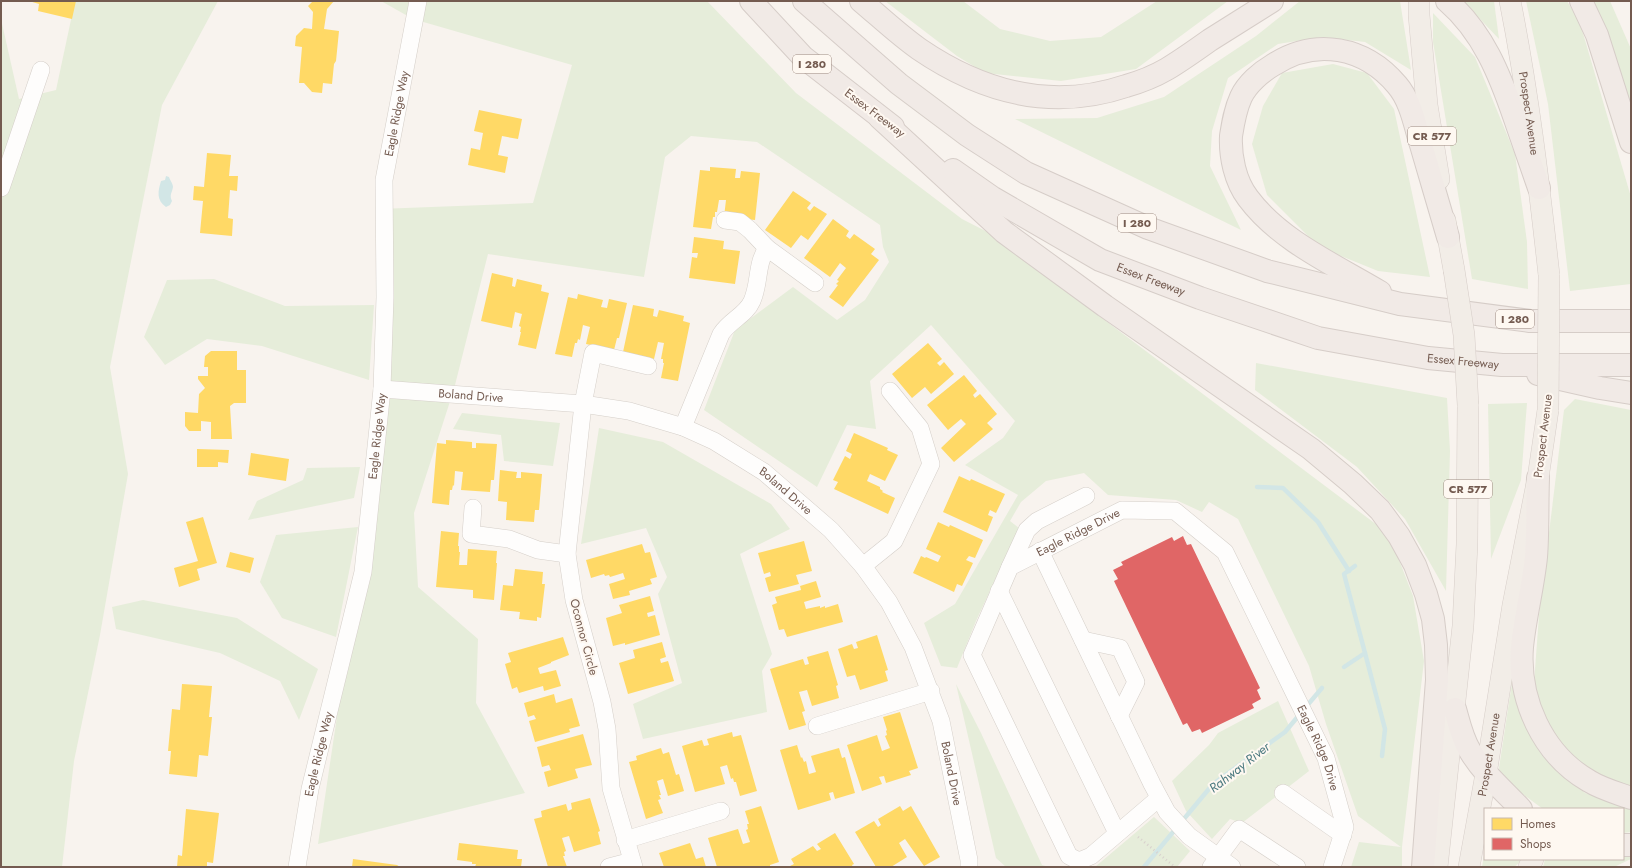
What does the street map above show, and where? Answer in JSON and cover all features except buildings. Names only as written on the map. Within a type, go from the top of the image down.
[{"type":"highway","name":"Essex Freeway","points":[[751,1],[803,57],[880,118],[993,198],[1100,260],[1200,298],[1318,338],[1428,358],[1502,365],[1631,365]]},
{"type":"highway","name":"I 280","points":[[804,1],[899,84],[967,136],[1026,173],[1148,228],[1266,271],[1400,304],[1530,321],[1631,320]]},
{"type":"highway","points":[[861,1],[919,49],[964,75],[995,88],[1022,95],[1059,98],[1080,97],[1109,92],[1140,81],[1167,69],[1272,1]]},
{"type":"highway","points":[[1212,39],[1256,1]]},
{"type":"highway","points":[[1447,1],[1458,10],[1485,46],[1501,79],[1539,188]]},
{"type":"highway","points":[[1581,1],[1597,35],[1631,142]]},
{"type":"highway","points":[[1400,304],[1291,240],[1260,213],[1246,196],[1232,161],[1231,145],[1235,111],[1241,96],[1262,71],[1280,60],[1298,52],[1337,50],[1356,54],[1370,60],[1385,72],[1399,87],[1410,107],[1448,237]]},
{"type":"highway","points":[[880,118],[1004,232],[1105,306],[1310,449],[1353,484],[1380,510],[1399,536],[1415,566],[1426,594],[1433,619],[1436,644],[1437,680],[1423,867]]},
{"type":"highway","points":[[1502,365],[1600,388],[1631,393]]},
{"type":"highway","points":[[1538,478],[1536,557],[1522,647],[1523,677],[1527,703],[1538,727],[1550,746],[1569,766],[1589,781],[1631,798]]},
{"type":"highway","points":[[1455,709],[1469,750],[1486,774],[1520,808]]},
{"type":"main road","name":"CR 577","points":[[1419,1],[1427,105],[1464,335],[1468,405],[1467,544],[1463,626],[1437,867]]},
{"type":"main road","name":"Prospect Avenue","points":[[1469,867],[1486,774],[1513,605],[1538,478],[1548,410],[1549,275],[1539,188],[1510,1]]},
{"type":"street","name":"Eagle Ridge Way","points":[[297,867],[310,789],[363,572],[382,389],[384,180],[418,1]]},
{"type":"street","points":[[1,188],[41,70]]},
{"type":"street","points":[[725,220],[740,222],[767,248],[815,283]]},
{"type":"street","points":[[683,428],[721,334],[727,325],[746,311],[752,302],[756,290],[761,256],[767,248]]},
{"type":"street","name":"Oconnor Circle","points":[[633,864],[611,788],[607,729],[602,702],[574,600],[567,554],[583,404],[592,353],[648,366]]},
{"type":"street","name":"Boland Drive","points":[[382,389],[583,404],[628,411],[683,428],[714,441],[764,472],[831,530],[863,566],[889,602],[913,647],[931,691],[941,721],[969,865]]},
{"type":"street","points":[[863,566],[894,541],[930,464],[920,428],[890,392]]},
{"type":"street","points":[[1086,496],[1037,521],[1027,530],[972,655],[1069,856],[1079,861],[1090,856],[1159,798]]},
{"type":"street","points":[[473,508],[471,534],[509,539],[538,550],[567,554]]},
{"type":"street","name":"Eagle Ridge Drive","points":[[1010,567],[1122,510],[1175,512],[1225,552],[1326,758],[1345,827],[1332,867]]},
{"type":"street","points":[[1040,551],[1167,812],[1220,864],[1239,828],[1296,867]]},
{"type":"street","points":[[999,591],[1117,833]]},
{"type":"street","points":[[1083,640],[1120,648],[1136,682],[1119,716]]},
{"type":"street","points":[[816,726],[931,691]]},
{"type":"street","points":[[1283,793],[1343,835]]},
{"type":"street","points":[[625,840],[721,812]]},
{"type":"street","points":[[609,867],[633,864]]},
{"type":"path","points":[[1148,845],[1175,867]]},
{"type":"green space","points":[[75,1],[218,1],[162,105],[110,367],[128,474],[100,635],[74,761],[62,867],[1,867],[1,19],[19,99],[56,90]]},
{"type":"green space","points":[[381,1],[707,1],[796,93],[962,219],[1009,243],[1009,248],[1389,534],[1413,596],[1424,661],[1402,847],[1402,867],[1351,867],[1359,842],[1401,847],[1358,816],[1326,724],[1309,666],[1238,519],[1209,502],[1202,512],[1176,500],[1108,495],[1084,473],[1046,481],[1021,502],[1010,521],[1019,528],[976,621],[957,668],[941,666],[924,623],[955,604],[1018,495],[965,465],[1003,438],[1015,421],[931,325],[870,381],[876,429],[847,425],[817,487],[704,410],[735,330],[793,287],[837,320],[865,300],[889,262],[883,247],[880,225],[757,142],[691,136],[665,157],[644,277],[488,254],[454,389],[414,513],[418,587],[478,639],[476,703],[525,793],[318,844],[360,562],[377,386],[379,209],[533,203],[572,65],[413,19]]},
{"type":"green space","points":[[885,1],[963,1],[1000,29],[1050,41],[1101,37],[1157,1],[1228,1],[1136,69],[1061,81],[985,73],[957,56]]},
{"type":"green space","points":[[1300,1],[1400,1],[1411,70],[1365,42],[1322,37],[1278,44],[1228,78],[1212,131],[1210,166],[1241,230],[1015,119],[1097,118],[1164,97],[1256,36]]},
{"type":"green space","points":[[1463,1],[1494,1],[1499,39]]},
{"type":"green space","points":[[1526,1],[1567,1],[1580,23],[1631,197],[1631,284],[1570,291],[1548,104]]},
{"type":"green space","points":[[1591,1],[1610,1],[1631,49],[1631,114]]},
{"type":"green space","points":[[1433,13],[1475,57],[1515,154],[1527,242],[1528,289],[1472,279],[1433,42]]},
{"type":"green space","points":[[1333,64],[1367,73],[1394,109],[1430,277],[1378,271],[1319,247],[1267,195],[1252,144],[1263,106],[1282,73]]},
{"type":"green space","points":[[214,279],[285,306],[374,305],[369,380],[262,346],[207,339],[165,365],[144,337],[167,280]]},
{"type":"green space","points":[[1256,363],[1447,398],[1450,451],[1446,591],[1405,519],[1357,467],[1255,390]]},
{"type":"green space","points":[[1575,399],[1631,410],[1631,789],[1625,789],[1566,757],[1533,697],[1539,615],[1564,410]]},
{"type":"green space","points":[[1527,403],[1521,480],[1491,559],[1488,404]]},
{"type":"green space","points":[[462,413],[560,423],[553,466],[504,461],[501,435],[453,429]]},
{"type":"green space","points":[[599,428],[663,442],[771,504],[790,529],[740,554],[772,654],[762,671],[767,712],[643,739],[633,704],[682,683],[658,594],[667,577],[646,528],[581,544]]},
{"type":"green space","points":[[360,467],[354,498],[248,520],[257,501],[303,480],[307,468]]},
{"type":"green space","points":[[358,527],[336,637],[282,618],[260,582],[276,535]]},
{"type":"green space","points":[[143,600],[237,618],[318,669],[299,720],[280,681],[220,653],[116,629],[112,607]]},
{"type":"green space","points":[[1513,676],[1535,742],[1585,793],[1631,806],[1631,832],[1624,833],[1624,808],[1542,808],[1501,778],[1499,768]]},
{"type":"green space","points":[[956,684],[981,733],[1042,865],[1049,867],[1006,867],[996,858]]},
{"type":"green space","points":[[1278,701],[1309,771],[1242,823],[1230,819],[1212,839],[1186,811],[1172,781],[1209,745],[1218,733]]},
{"type":"green space","points":[[1154,817],[1190,851],[1177,867],[1095,867]]},
{"type":"green space","points":[[1624,853],[1631,853],[1631,859],[1614,867],[1543,867],[1545,860],[1624,860]]},
{"type":"green space","points":[[1484,856],[1484,860],[1523,860],[1514,867],[1482,867]]},
{"type":"shaded area","points":[[166,176],[169,177],[173,187],[171,196],[172,201],[170,205],[166,207],[159,198],[159,188],[161,181],[165,180]]},
{"type":"waterway","points":[[1257,487],[1283,488],[1318,522],[1349,571]]},
{"type":"waterway","name":"Rahway River","points":[[1344,667],[1365,653],[1344,574],[1355,566]]},
{"type":"waterway","points":[[1365,653],[1385,729],[1382,756]]},
{"type":"waterway","name":"Rahway River","points":[[1305,708],[1322,688]]},
{"type":"waterway","name":"Rahway River","points":[[1144,867],[1213,784],[1285,732],[1300,714]]}]
